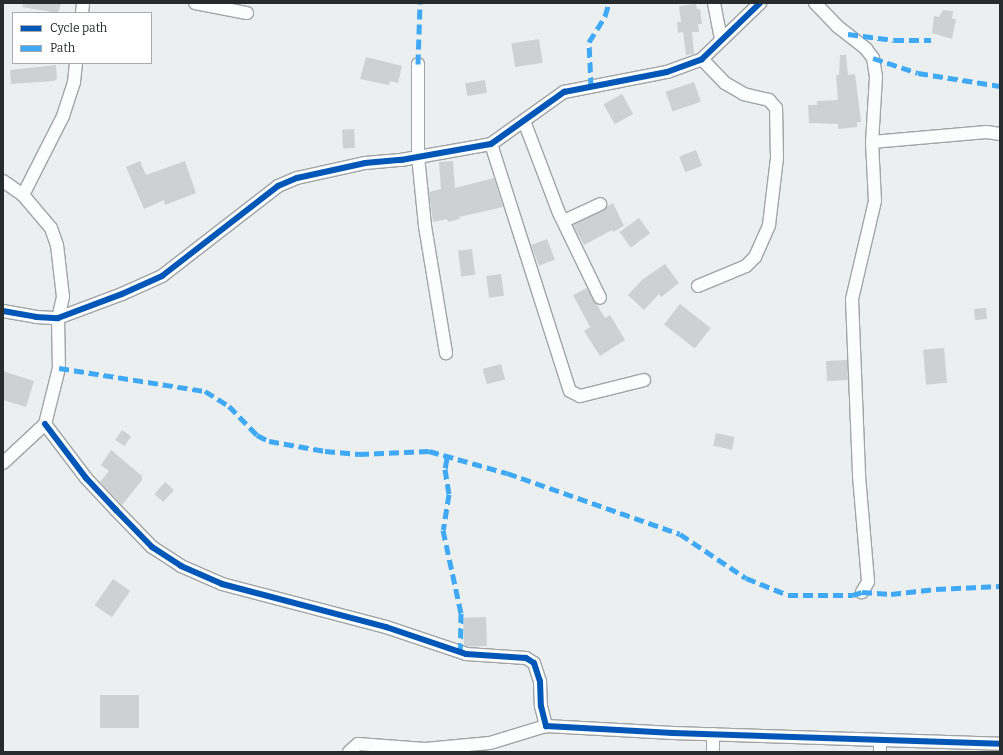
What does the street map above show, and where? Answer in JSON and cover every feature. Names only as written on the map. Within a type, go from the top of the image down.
[{"type":"street","points":[[195,3],[247,13]]},
{"type":"street","points":[[714,3],[721,39]]},
{"type":"street","points":[[3,311],[36,317],[58,318],[162,276],[278,186],[297,178],[365,163],[401,160],[491,144],[564,92],[667,72],[702,59],[760,3]]},
{"type":"street","points":[[815,3],[837,26],[866,49],[873,58],[876,77],[872,142],[875,200],[869,230],[854,283],[852,299],[859,476],[868,582],[862,592]]},
{"type":"street","points":[[698,286],[746,266],[755,257],[769,226],[778,158],[776,108],[769,100],[744,94],[725,83],[702,59]]},
{"type":"street","points":[[22,195],[63,116],[74,82],[76,64]]},
{"type":"street","points":[[418,64],[418,156],[425,226],[446,353]]},
{"type":"street","points":[[524,121],[534,153],[600,298]]},
{"type":"street","points":[[872,142],[987,132],[1000,134]]},
{"type":"street","points":[[491,144],[570,391],[580,396],[644,380]]},
{"type":"street","points":[[3,181],[22,195],[51,228],[57,245],[63,297],[63,306],[58,318],[60,368],[45,424],[3,463]]},
{"type":"street","points":[[564,221],[600,204]]},
{"type":"street","points":[[45,424],[86,478],[116,510],[152,547],[181,566],[222,584],[386,627],[466,654],[526,658],[534,663],[540,681],[541,706],[546,726]]},
{"type":"street","points":[[349,752],[358,744],[425,749],[490,743],[546,726],[713,734],[880,746],[1000,744]]},
{"type":"street","points":[[713,734],[713,752]]},
{"type":"building","points":[[23,3],[61,3],[58,12],[22,7]]},
{"type":"building","points":[[696,4],[697,9],[700,9],[702,24],[698,24],[699,32],[692,32],[694,54],[686,55],[683,32],[678,33],[677,22],[681,22],[679,6]]},
{"type":"building","points":[[943,10],[953,11],[952,19],[956,19],[952,39],[932,33],[934,16],[939,17]]},
{"type":"building","points":[[539,39],[543,63],[515,67],[511,43]]},
{"type":"building","points":[[840,55],[846,55],[848,75],[855,74],[861,122],[857,122],[857,127],[838,129],[838,124],[809,123],[808,105],[817,105],[817,101],[838,100],[836,75],[839,75]]},
{"type":"building","points":[[366,57],[402,66],[398,83],[390,81],[389,85],[360,79]]},
{"type":"building","points":[[56,65],[57,79],[54,81],[11,84],[10,70]]},
{"type":"building","points":[[485,80],[487,93],[467,96],[465,83]]},
{"type":"building","points":[[694,82],[701,102],[672,112],[666,92]]},
{"type":"building","points":[[622,94],[633,114],[615,124],[604,104]]},
{"type":"building","points":[[354,129],[355,148],[343,149],[342,130]]},
{"type":"building","points":[[696,150],[702,166],[685,172],[679,156]]},
{"type":"building","points":[[140,161],[146,175],[185,161],[196,193],[165,205],[164,200],[144,209],[126,167]]},
{"type":"building","points":[[453,161],[455,188],[494,178],[503,207],[459,217],[460,219],[448,222],[447,219],[433,222],[429,192],[441,189],[439,162]]},
{"type":"building","points":[[613,203],[624,226],[613,232],[612,230],[584,245],[573,225]]},
{"type":"building","points":[[639,218],[650,233],[631,247],[620,232]]},
{"type":"building","points":[[547,239],[555,260],[539,266],[531,245]]},
{"type":"building","points":[[472,249],[475,275],[461,277],[458,251]]},
{"type":"building","points":[[665,264],[679,283],[661,297],[659,294],[644,310],[628,295],[642,280]]},
{"type":"building","points":[[501,274],[504,296],[489,298],[486,276]]},
{"type":"building","points":[[587,288],[605,318],[610,315],[625,340],[600,356],[584,331],[590,327],[573,295]]},
{"type":"building","points":[[680,304],[711,328],[695,348],[664,324]]},
{"type":"building","points":[[986,308],[987,319],[975,320],[974,309]]},
{"type":"building","points":[[944,348],[947,383],[926,385],[923,350]]},
{"type":"building","points":[[847,360],[848,380],[827,381],[826,361]]},
{"type":"building","points":[[501,364],[505,379],[487,384],[483,369]]},
{"type":"building","points":[[3,371],[34,381],[26,407],[3,400]]},
{"type":"building","points":[[122,430],[131,436],[124,446],[115,440]]},
{"type":"building","points":[[716,433],[735,437],[732,450],[713,446]]},
{"type":"building","points":[[111,450],[142,476],[142,480],[122,505],[100,482],[109,471],[101,465]]},
{"type":"building","points":[[165,482],[174,490],[163,502],[154,494]]},
{"type":"building","points":[[113,579],[130,591],[112,617],[95,605]]},
{"type":"building","points":[[486,617],[487,646],[464,647],[463,618]]},
{"type":"building","points":[[100,695],[139,695],[139,728],[100,728]]},
{"type":"marked path","points":[[418,64],[420,3]]},
{"type":"marked path","points":[[591,87],[589,42],[605,16],[609,3]]},
{"type":"marked path","points":[[848,34],[894,40],[931,40]]},
{"type":"marked path","points":[[873,58],[918,73],[1000,86]]},
{"type":"marked path","points":[[59,368],[205,391],[229,406],[257,435],[269,441],[325,451],[359,454],[429,451],[507,473],[680,534],[746,578],[788,595],[853,595],[862,592],[891,594],[936,589],[1000,586]]},
{"type":"marked path","points":[[447,458],[445,469],[449,494],[443,530],[461,613],[460,652]]},
{"type":"cycle path","points":[[3,311],[36,317],[58,318],[122,294],[162,276],[278,186],[297,178],[365,163],[401,160],[491,144],[564,92],[667,72],[702,59],[760,3]]},
{"type":"cycle path","points":[[45,424],[86,478],[116,510],[152,547],[181,566],[222,584],[386,627],[466,654],[526,658],[534,663],[540,681],[541,706],[546,726],[673,733],[1000,744]]}]
